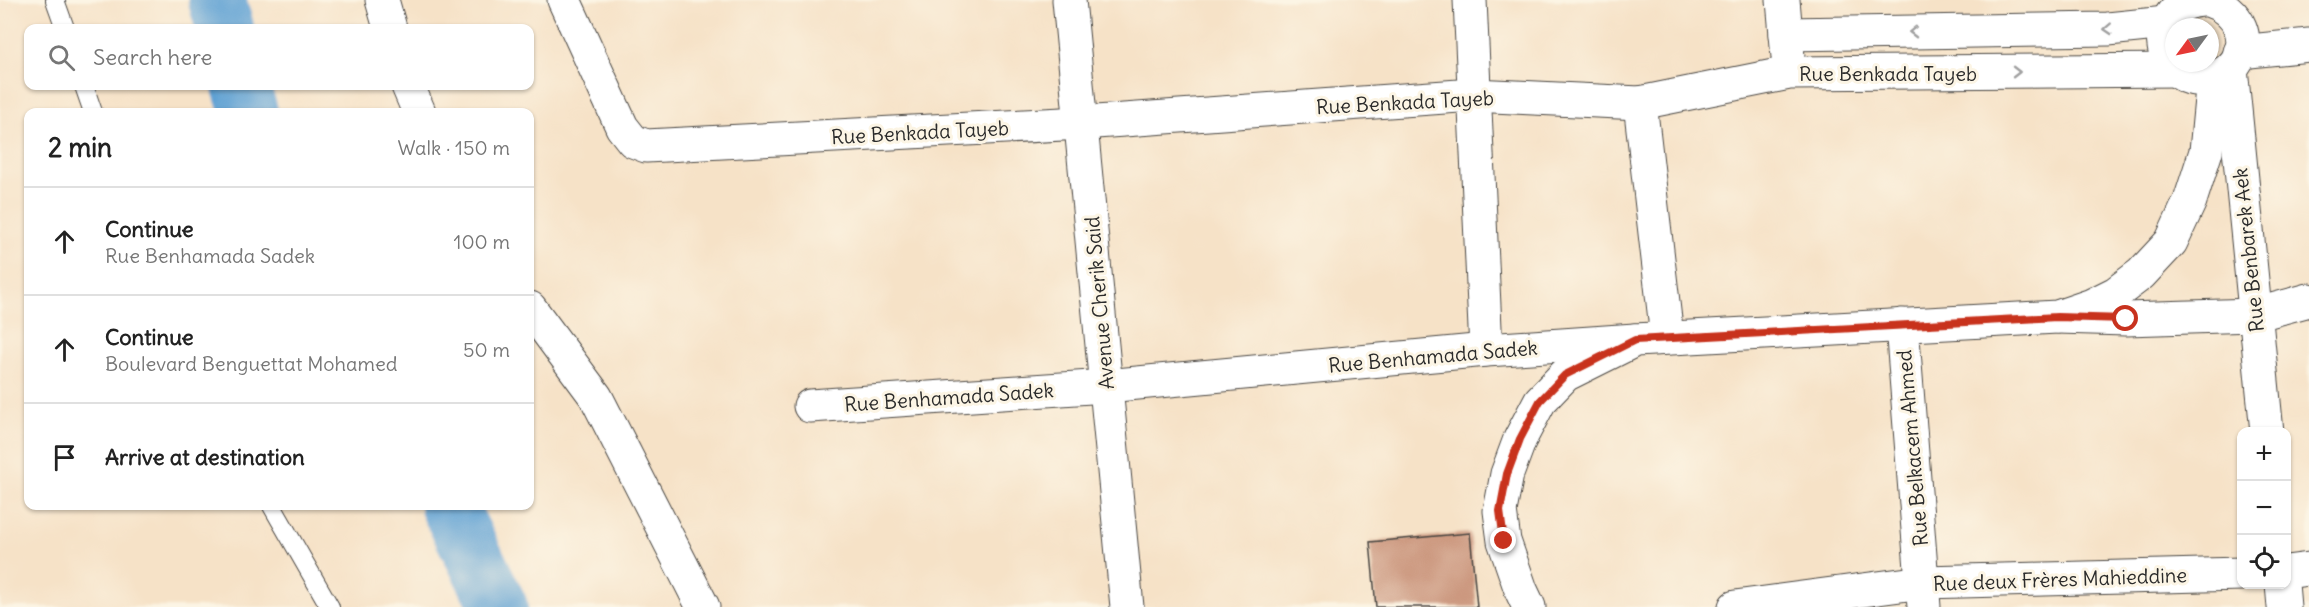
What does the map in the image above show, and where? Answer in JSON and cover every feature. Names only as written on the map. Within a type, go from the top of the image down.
[{"type":"street","points":[[381,0],[389,24]]},
{"type":"street","name":"Rue Benkada Tayeb","points":[[564,0],[622,127],[633,141],[646,146],[1082,123],[1473,95],[1640,103],[1789,73],[2165,70]]},
{"type":"street","name":"Avenue Cherik Said","points":[[1069,0],[1127,607]]},
{"type":"street","points":[[1470,0],[1486,350]]},
{"type":"street","points":[[1783,0],[1789,73]]},
{"type":"street","points":[[1786,34],[2108,29],[2166,11],[2173,12],[2183,4],[2213,1],[2229,10],[2241,29],[2228,66]]},
{"type":"street","points":[[2165,19],[2163,35],[2165,51]]},
{"type":"street","points":[[2219,70],[2309,45]]},
{"type":"street","name":"Rue Benbarek Aek","points":[[2228,66],[2266,427]]},
{"type":"street","name":"Rue Benhamada Sadek","points":[[2057,317],[2092,306],[2116,293],[2141,274],[2171,242],[2190,201],[2206,151],[2228,66]]},
{"type":"street","points":[[2180,72],[2188,77],[2201,79],[2216,72]]},
{"type":"street","points":[[410,90],[417,108]]},
{"type":"street","points":[[1640,103],[1667,337]]},
{"type":"street","name":"Rue Benhamada Sadek","points":[[810,406],[1106,386],[1486,350],[1667,337],[2057,317],[2126,319],[2254,315],[2309,300]]},
{"type":"street","points":[[534,313],[596,397],[703,607]]},
{"type":"street","name":"Rue Belkacem Ahmed","points":[[1902,325],[1923,595]]},
{"type":"street","points":[[1529,607],[1504,541],[1500,511],[1510,465],[1520,439],[1540,401],[1565,375],[1635,340]]},
{"type":"street","points":[[2291,571],[2309,569]]},
{"type":"street","name":"Rue deux Frères Mahieddine","points":[[1735,607],[2237,574]]},
{"type":"street","points":[[2282,589],[2284,607]]},
{"type":"lane","points":[[55,0],[64,24]]},
{"type":"lane","points":[[85,90],[92,108]]},
{"type":"lane","points":[[274,510],[330,607]]},
{"type":"building","points":[[1470,533],[1477,607],[1376,607],[1370,542]]},
{"type":"waterway","points":[[217,0],[224,24]]},
{"type":"waterway","points":[[242,90],[248,108]]},
{"type":"waterway","points":[[451,510],[499,607]]},
{"type":"route","points":[[1504,541],[1500,511],[1507,474],[1520,439],[1540,401],[1565,375],[1635,340],[2057,317],[2126,319]]}]
